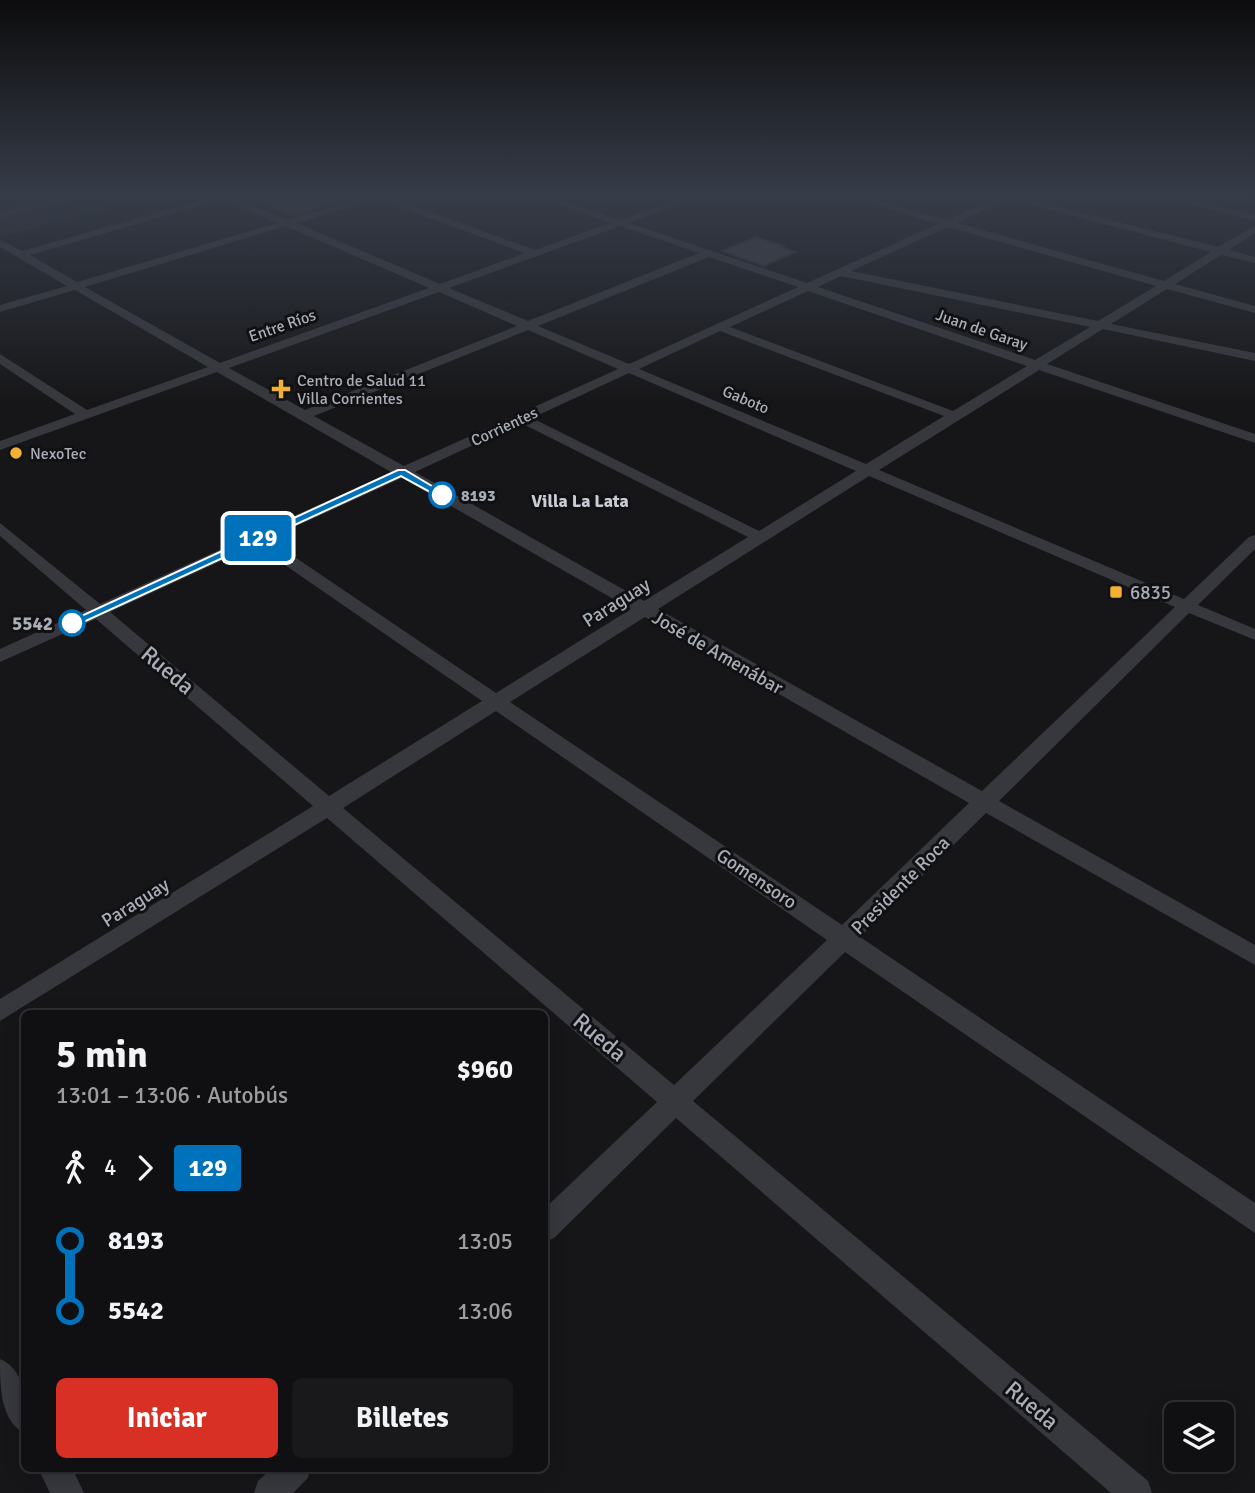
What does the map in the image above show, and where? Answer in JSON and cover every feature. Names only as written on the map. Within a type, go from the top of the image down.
[{"type":"street","name":"José de Amenábar","points":[[39,266],[1255,956]]},
{"type":"street","points":[[0,309],[142,266]]},
{"type":"street","name":"Gaboto","points":[[388,266],[1255,635]]},
{"type":"street","name":"Entre Ríos","points":[[0,446],[500,266]]},
{"type":"street","points":[[302,416],[676,266]]},
{"type":"street","name":"Juan de Garay","points":[[746,266],[1255,439]]},
{"type":"street","name":"Corrientes","points":[[0,656],[853,266]]},
{"type":"street","points":[[1098,266],[1255,310]]},
{"type":"street","name":"Paraguay","points":[[0,1011],[1197,266]]},
{"type":"street","points":[[839,272],[1255,357]]},
{"type":"street","points":[[719,327],[955,416]]},
{"type":"street","points":[[0,358],[85,415]]},
{"type":"street","points":[[522,418],[760,537]]},
{"type":"street","name":"Rueda","points":[[0,528],[1136,1493]]},
{"type":"street","name":"Gomensoro","points":[[257,539],[1255,1219]]},
{"type":"street","name":"Presidente Roca","points":[[548,1224],[1255,540]]},
{"type":"street","points":[[0,1374],[21,1412]]},
{"type":"street","points":[[56,1472],[68,1493]]},
{"type":"street","points":[[270,1493],[292,1472]]},
{"type":"bus line","name":"129","points":[[72,623],[402,472],[442,495]]},
{"type":"place","name":"Centro de Salud 11 Villa Corrientes","points":[[281,389]]},
{"type":"place","name":"NexoTec","points":[[16,453]]},
{"type":"place","name":"8193","points":[[442,495]]},
{"type":"place","name":"6835","points":[[1116,592]]},
{"type":"place","name":"5542","points":[[72,623]]},
{"type":"district","name":"Villa La Lata","points":[[580,501]]}]
